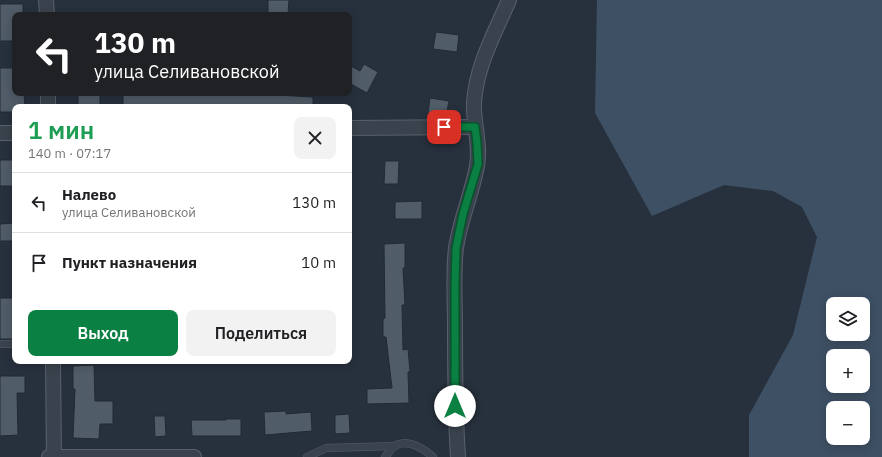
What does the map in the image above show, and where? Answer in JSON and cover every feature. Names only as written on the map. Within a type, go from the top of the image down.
[{"type":"street","points":[[46,0],[47,12]]},
{"type":"street","points":[[458,457],[455,406],[456,248],[463,214],[478,164],[474,104],[477,79],[483,56],[509,0]]},
{"type":"street","points":[[352,128],[475,127]]},
{"type":"street","points":[[0,133],[12,133]]},
{"type":"street","points":[[53,364],[52,457],[194,457]]},
{"type":"lane","points":[[0,344],[12,344]]},
{"type":"lane","points":[[307,457],[326,448],[395,446],[409,443],[422,447],[433,457]]},
{"type":"lane","points":[[385,457],[395,446]]},
{"type":"water","points":[[597,0],[882,0],[882,457],[749,457],[749,415],[793,335],[817,237],[802,207],[773,191],[724,185],[652,216],[595,113]]},
{"type":"building","points":[[268,0],[289,0],[288,12],[268,12]]},
{"type":"building","points":[[0,4],[23,4],[23,12],[12,12],[12,41],[0,41]]},
{"type":"building","points":[[436,32],[459,35],[457,52],[433,49]]},
{"type":"building","points":[[364,64],[378,72],[367,93],[352,85],[352,67],[360,71]]},
{"type":"building","points":[[0,68],[12,68],[12,96],[24,96],[25,104],[12,104],[12,112],[0,112]]},
{"type":"building","points":[[78,96],[100,96],[100,104],[78,104]]},
{"type":"building","points":[[123,96],[313,97],[313,104],[123,104]]},
{"type":"building","points":[[430,98],[449,101],[446,116],[428,113]]},
{"type":"building","points":[[0,160],[12,160],[12,186],[0,186]]},
{"type":"building","points":[[385,161],[399,161],[398,184],[384,184]]},
{"type":"building","points":[[422,201],[422,219],[395,219],[395,202]]},
{"type":"building","points":[[12,223],[12,241],[0,241],[0,224]]},
{"type":"building","points":[[405,243],[405,268],[403,268],[405,305],[402,305],[403,350],[408,349],[410,372],[408,372],[409,403],[367,404],[367,389],[392,388],[386,337],[383,337],[383,319],[385,318],[384,244]]},
{"type":"building","points":[[0,298],[12,298],[12,339],[0,339]]},
{"type":"building","points":[[94,365],[95,401],[113,401],[113,424],[100,424],[99,439],[73,438],[75,389],[73,389],[73,366]]},
{"type":"building","points":[[0,376],[25,376],[25,393],[17,393],[18,435],[0,436]]},
{"type":"building","points":[[286,411],[286,414],[311,412],[312,431],[265,435],[264,412]]},
{"type":"building","points":[[349,414],[350,433],[335,434],[335,415]]},
{"type":"building","points":[[154,416],[165,416],[166,436],[155,437]]},
{"type":"building","points":[[241,419],[241,436],[192,436],[191,420]]},
{"type":"route","points":[[444,127],[475,127],[478,164],[463,214],[456,248],[455,406]]}]
